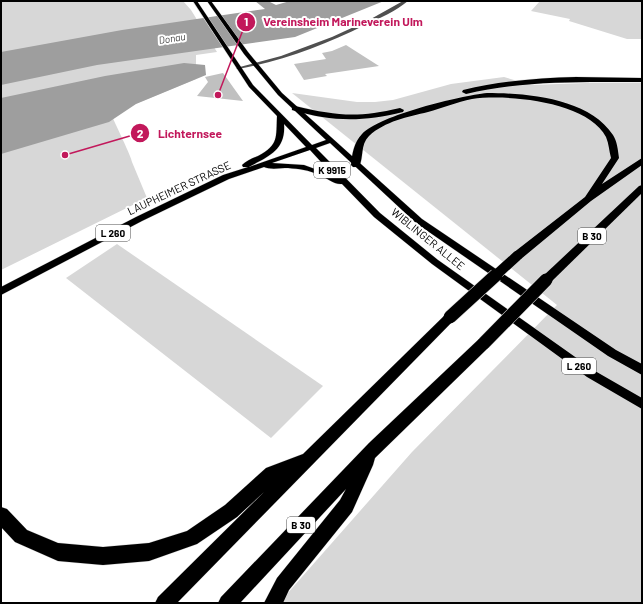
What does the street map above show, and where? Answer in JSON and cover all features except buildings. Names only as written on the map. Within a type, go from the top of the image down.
[{"type":"highway","points":[[295,108],[328,117],[359,118],[383,115],[481,87],[520,82],[556,80],[642,80]]},
{"type":"highway","points":[[356,165],[359,145],[368,132],[382,125],[404,116],[472,97],[518,95],[562,104],[581,112],[598,123],[609,135],[615,158],[588,199]]},
{"type":"highway","name":"B 30","points":[[164,603],[450,317],[517,256],[588,199],[642,161]]},
{"type":"highway","name":"B 30","points":[[227,603],[374,448],[484,343],[546,280],[641,190]]},
{"type":"highway","points":[[273,603],[283,584],[346,506],[374,448]]},
{"type":"highway","points":[[1,515],[22,536],[58,552],[103,556],[150,552],[191,538],[231,511],[272,474],[309,458]]},
{"type":"main road","name":"WIBLINGER ALLEE","points":[[195,1],[230,57],[252,86],[280,117],[377,215],[445,270],[591,374],[642,404]]},
{"type":"main road","name":"K 9915","points":[[209,1],[255,65]]},
{"type":"main road","name":"WIBLINGER ALLEE","points":[[255,65],[285,100],[418,221],[612,353],[642,370]]},
{"type":"main road","points":[[226,177],[268,153],[277,146],[281,138],[280,117]]},
{"type":"main road","name":"LAUPHEIMER STRASSE","points":[[1,291],[139,219],[226,177],[330,140]]},
{"type":"main road","name":"L 260","points":[[255,167],[291,165],[306,167],[330,176],[354,192]]},
{"type":"street","points":[[238,68],[255,65],[342,35],[377,18],[406,1]]},
{"type":"shaded area","points":[[1,1],[183,1],[191,10],[217,52],[196,55],[196,79],[111,114],[147,198],[1,270]]},
{"type":"shaded area","points":[[540,1],[642,1],[642,39],[627,39],[569,21],[570,19],[531,11]]},
{"type":"shaded area","points":[[504,77],[531,85],[642,83],[642,603],[279,603],[412,452],[557,305],[292,93],[357,102],[375,102],[393,100],[451,84]]},
{"type":"shaded area","points":[[117,244],[323,386],[271,438],[66,278]]},
{"type":"water","name":"Donau","points":[[255,1],[268,1],[276,5],[290,1],[384,1],[295,37],[97,65],[1,85],[1,52],[122,30],[265,9]]},
{"type":"water","points":[[184,63],[205,65],[206,75],[136,104],[109,122],[1,154],[1,98],[105,76]]},
{"type":"place","name":"Vereinsheim Marineverein Ulm","points":[[218,95]]},
{"type":"place","name":"Lichternsee","points":[[65,155]]}]
